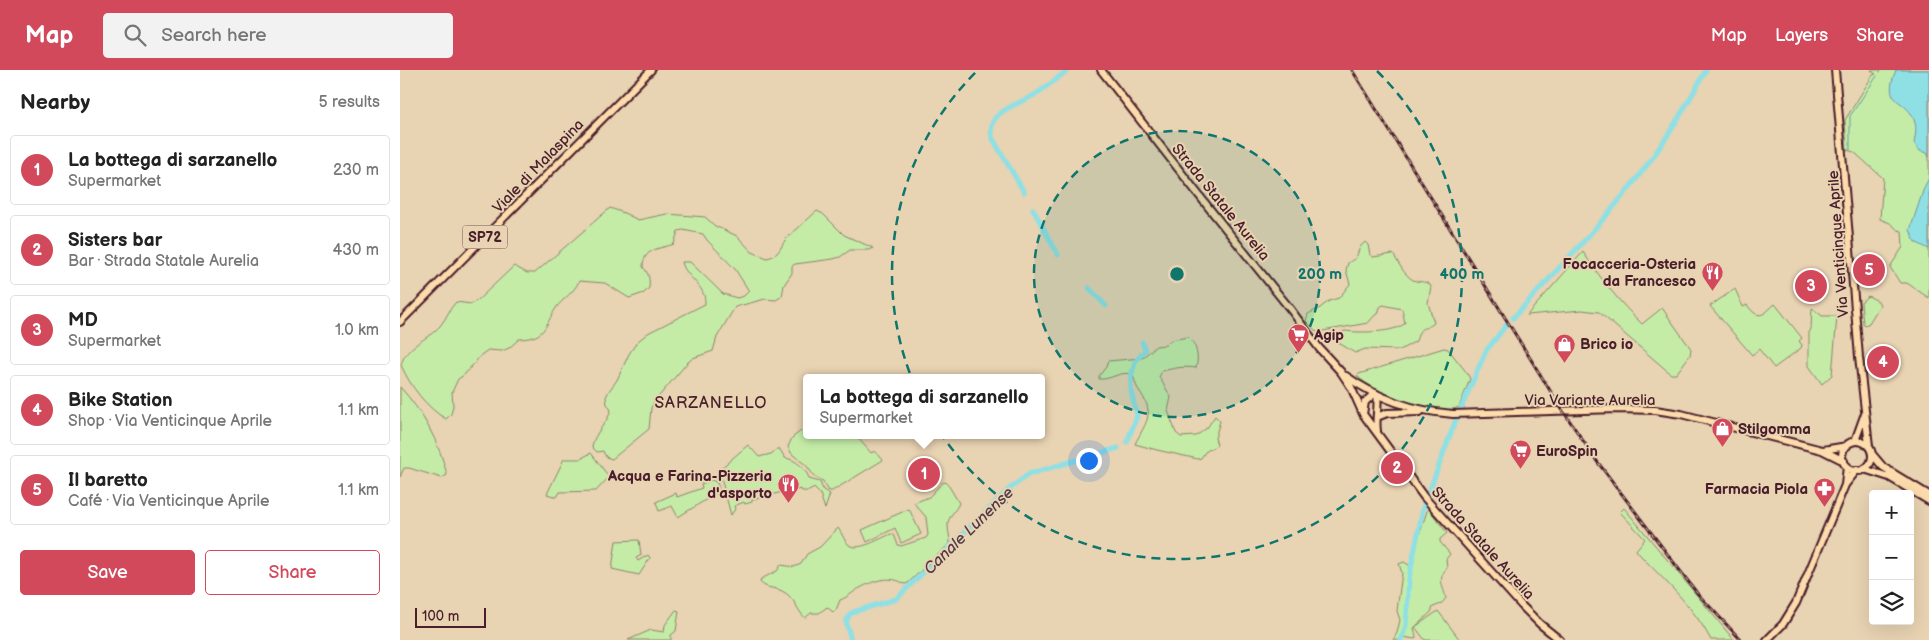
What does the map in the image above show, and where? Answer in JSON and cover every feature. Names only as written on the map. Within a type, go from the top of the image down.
[{"type":"main road","name":"Viale di Malaspina","points":[[400,322],[651,70]]},
{"type":"main road","name":"Strada Statale Aurelia","points":[[1102,70],[1319,348],[1341,372],[1351,387],[1363,414],[1426,499],[1528,612],[1560,640]]},
{"type":"main road","name":"Via Venticinque Aprile","points":[[1836,70],[1864,416],[1869,446]]},
{"type":"main road","name":"Strada Statale Aurelia","points":[[1341,372],[1360,385]]},
{"type":"main road","name":"Via Variante Aurelia","points":[[1360,385],[1402,405],[1435,413],[1464,414],[1618,409],[1655,410],[1822,450],[1846,464]]},
{"type":"main road","points":[[1363,414],[1365,402],[1376,394],[1378,408],[1377,432]]},
{"type":"main road","points":[[1377,416],[1387,413],[1435,413]]},
{"type":"main road","name":"Via Venticinque Aprile","points":[[1855,441],[1864,416]]},
{"type":"main road","points":[[1767,640],[1783,624],[1796,603],[1845,485],[1846,464],[1843,453],[1847,446],[1855,441],[1860,441],[1869,446],[1872,454],[1883,467],[1929,495]]},
{"type":"main road","name":"Via Variante Aurelia","points":[[1822,450],[1847,446]]},
{"type":"main road","points":[[1845,485],[1870,462],[1872,454]]},
{"type":"main road","points":[[1846,464],[1889,477],[1929,501]]},
{"type":"green space","points":[[1871,70],[1929,70],[1929,298],[1907,283],[1900,283],[1890,267],[1903,247],[1902,231],[1880,219],[1883,178],[1854,152],[1847,150],[1845,120],[1873,75],[1876,74]]},
{"type":"green space","points":[[610,208],[638,220],[667,214],[705,217],[715,226],[737,236],[752,252],[767,258],[774,256],[786,239],[817,211],[823,214],[844,235],[873,248],[868,250],[850,250],[840,257],[833,259],[795,264],[792,266],[792,273],[784,285],[782,296],[776,300],[765,299],[735,307],[717,337],[713,351],[693,358],[687,363],[654,402],[651,408],[649,429],[612,459],[606,457],[603,451],[597,452],[592,447],[595,437],[607,420],[611,410],[607,404],[606,397],[617,380],[629,354],[637,342],[648,333],[705,304],[702,291],[687,273],[682,262],[690,262],[723,294],[737,298],[744,296],[749,291],[735,269],[703,234],[683,230],[678,231],[674,244],[653,250],[646,256],[643,267],[649,277],[649,288],[644,293],[629,298],[605,283],[579,281],[556,308],[544,330],[535,336],[519,339],[509,348],[502,351],[488,350],[482,354],[464,375],[458,379],[452,392],[453,406],[451,414],[446,419],[432,409],[409,381],[401,365],[408,352],[440,326],[456,302],[471,304],[478,300],[514,266],[527,273],[535,273]]},
{"type":"green space","points":[[1365,242],[1368,245],[1370,255],[1373,257],[1393,254],[1410,278],[1431,286],[1428,303],[1434,323],[1421,330],[1416,341],[1400,350],[1365,349],[1355,353],[1339,343],[1337,337],[1345,331],[1377,332],[1394,329],[1405,323],[1402,309],[1383,305],[1380,307],[1378,314],[1368,323],[1317,332],[1306,321],[1308,314],[1329,301],[1339,298],[1350,284],[1346,270],[1348,263],[1356,258],[1360,247]]},
{"type":"green space","points":[[1583,252],[1610,290],[1642,324],[1662,308],[1691,349],[1690,355],[1676,374],[1671,374],[1599,312],[1582,310],[1527,315]]},
{"type":"green space","points":[[1735,289],[1743,307],[1747,305],[1758,315],[1761,315],[1775,304],[1802,338],[1799,341],[1802,345],[1801,348],[1774,368],[1759,349],[1752,355],[1710,306]]},
{"type":"green space","points":[[1868,296],[1878,301],[1880,305],[1869,323],[1865,325],[1863,323],[1861,302]]},
{"type":"green space","points":[[1812,308],[1822,316],[1837,316],[1832,375],[1822,384],[1809,366],[1809,333],[1811,329]]},
{"type":"green space","points":[[1188,337],[1196,351],[1196,368],[1187,367],[1162,371],[1159,377],[1171,397],[1168,411],[1176,433],[1181,437],[1196,436],[1207,428],[1215,416],[1220,421],[1215,438],[1217,445],[1198,459],[1135,444],[1146,423],[1148,411],[1132,374],[1127,373],[1099,379],[1108,361],[1142,358],[1156,346],[1166,345],[1171,340]]},
{"type":"green space","points":[[1444,348],[1448,349],[1470,379],[1459,407],[1436,409],[1406,402],[1377,389],[1357,376],[1359,374]]},
{"type":"green space","points":[[400,387],[423,417],[435,439],[447,475],[442,478],[409,468],[404,468],[400,477]]},
{"type":"green space","points":[[803,429],[803,439],[859,439],[871,453],[875,451],[883,460],[829,491],[823,481],[815,477],[806,465],[792,454],[788,447],[792,438]]},
{"type":"green space","points":[[748,445],[759,457],[771,454],[779,448],[785,458],[793,460],[800,465],[809,479],[820,482],[823,490],[830,494],[825,509],[820,494],[814,488],[809,491],[802,491],[801,489],[782,492],[752,500],[752,502],[745,504],[744,502],[734,506],[735,509],[731,515],[719,470]]},
{"type":"green space","points":[[591,453],[609,477],[596,491],[560,492],[557,497],[547,494],[564,459],[580,459]]},
{"type":"green space","points":[[712,480],[717,483],[720,491],[678,517],[672,506],[659,511],[656,502],[676,493],[677,497],[702,488],[701,484]]},
{"type":"green space","points":[[944,482],[947,483],[959,503],[948,523],[950,543],[908,583],[905,584],[888,579],[871,583],[840,600],[836,610],[833,612],[827,607],[819,613],[811,613],[805,618],[793,600],[786,594],[765,586],[760,582],[761,579],[777,571],[781,565],[794,567],[801,564],[807,554],[820,547],[838,528],[847,543],[853,547],[864,546],[891,534],[894,535],[898,545],[901,546],[926,538],[928,535],[926,517],[914,503],[929,497]]},
{"type":"green space","points":[[1428,508],[1447,533],[1440,539],[1440,542],[1450,554],[1446,559],[1447,568],[1441,579],[1446,598],[1441,604],[1433,607],[1431,612],[1414,628],[1415,639],[1403,637],[1400,640],[1393,640],[1400,620],[1397,611],[1402,573],[1399,564],[1404,562],[1412,567]]},
{"type":"green space","points":[[1624,508],[1734,640],[1711,640],[1688,606],[1636,550],[1645,539],[1620,512]]},
{"type":"green space","points":[[909,509],[921,534],[901,543],[895,528],[867,542],[862,530]]},
{"type":"green space","points":[[639,540],[641,555],[636,558],[638,561],[648,555],[650,558],[639,575],[612,569],[616,541]]},
{"type":"green space","points":[[676,610],[679,611],[676,631],[671,635],[671,640],[628,640],[651,630],[664,632],[665,625]]},
{"type":"green space","points":[[1438,611],[1460,640],[1425,640],[1415,627]]},
{"type":"water","points":[[1896,70],[1929,70],[1929,157],[1927,153],[1920,151],[1914,143],[1916,128],[1912,115],[1893,96],[1891,90]]},
{"type":"water","points":[[1929,178],[1929,249],[1915,242],[1910,230]]},
{"type":"waterway","name":"Canale Lunense","points":[[1024,192],[993,139],[991,129],[993,122],[1004,110],[1036,94],[1068,70]]},
{"type":"waterway","points":[[1513,318],[1595,229],[1641,173],[1676,123],[1706,70]]},
{"type":"waterway","points":[[1850,150],[1850,116],[1877,76]]},
{"type":"waterway","name":"Canale Lunense","points":[[1033,209],[1058,255]]},
{"type":"waterway","name":"Canale Lunense","points":[[1089,288],[1106,306]]},
{"type":"waterway","points":[[1401,640],[1406,626],[1409,578],[1423,508],[1455,422],[1486,351],[1507,324]]},
{"type":"waterway","name":"Canale Lunense","points":[[1127,442],[1137,416],[1131,391],[1131,377],[1135,362],[1145,350],[1142,342]]},
{"type":"waterway","name":"Canale Lunense","points":[[851,640],[846,622],[850,614],[896,599],[1008,490],[1029,474],[1118,448]]},
{"type":"railway","points":[[1352,70],[1559,405],[1596,460],[1697,593],[1741,640]]},
{"type":"place","name":"Il baretto","points":[[1869,270]]},
{"type":"place","name":"MD","points":[[1811,286]]},
{"type":"place","name":"Focacceria-Osteria da Francesco","points":[[1712,292]]},
{"type":"place","name":"Agip","points":[[1298,354]]},
{"type":"place","name":"Bike Station","points":[[1883,362]]},
{"type":"place","name":"Brico io","points":[[1564,363]]},
{"type":"place","name":"Stilgomma","points":[[1722,448]]},
{"type":"place","name":"Sisters bar","points":[[1397,468]]},
{"type":"place","name":"EuroSpin","points":[[1520,470]]},
{"type":"place","name":"La bottega di sarzanello","points":[[924,474]]},
{"type":"place","name":"Acqua e Farina-Pizzeria d'asporto","points":[[788,504]]},
{"type":"place","name":"Farmacia Piola","points":[[1824,508]]},
{"type":"district","name":"SARZANELLO","points":[[711,402]]}]
